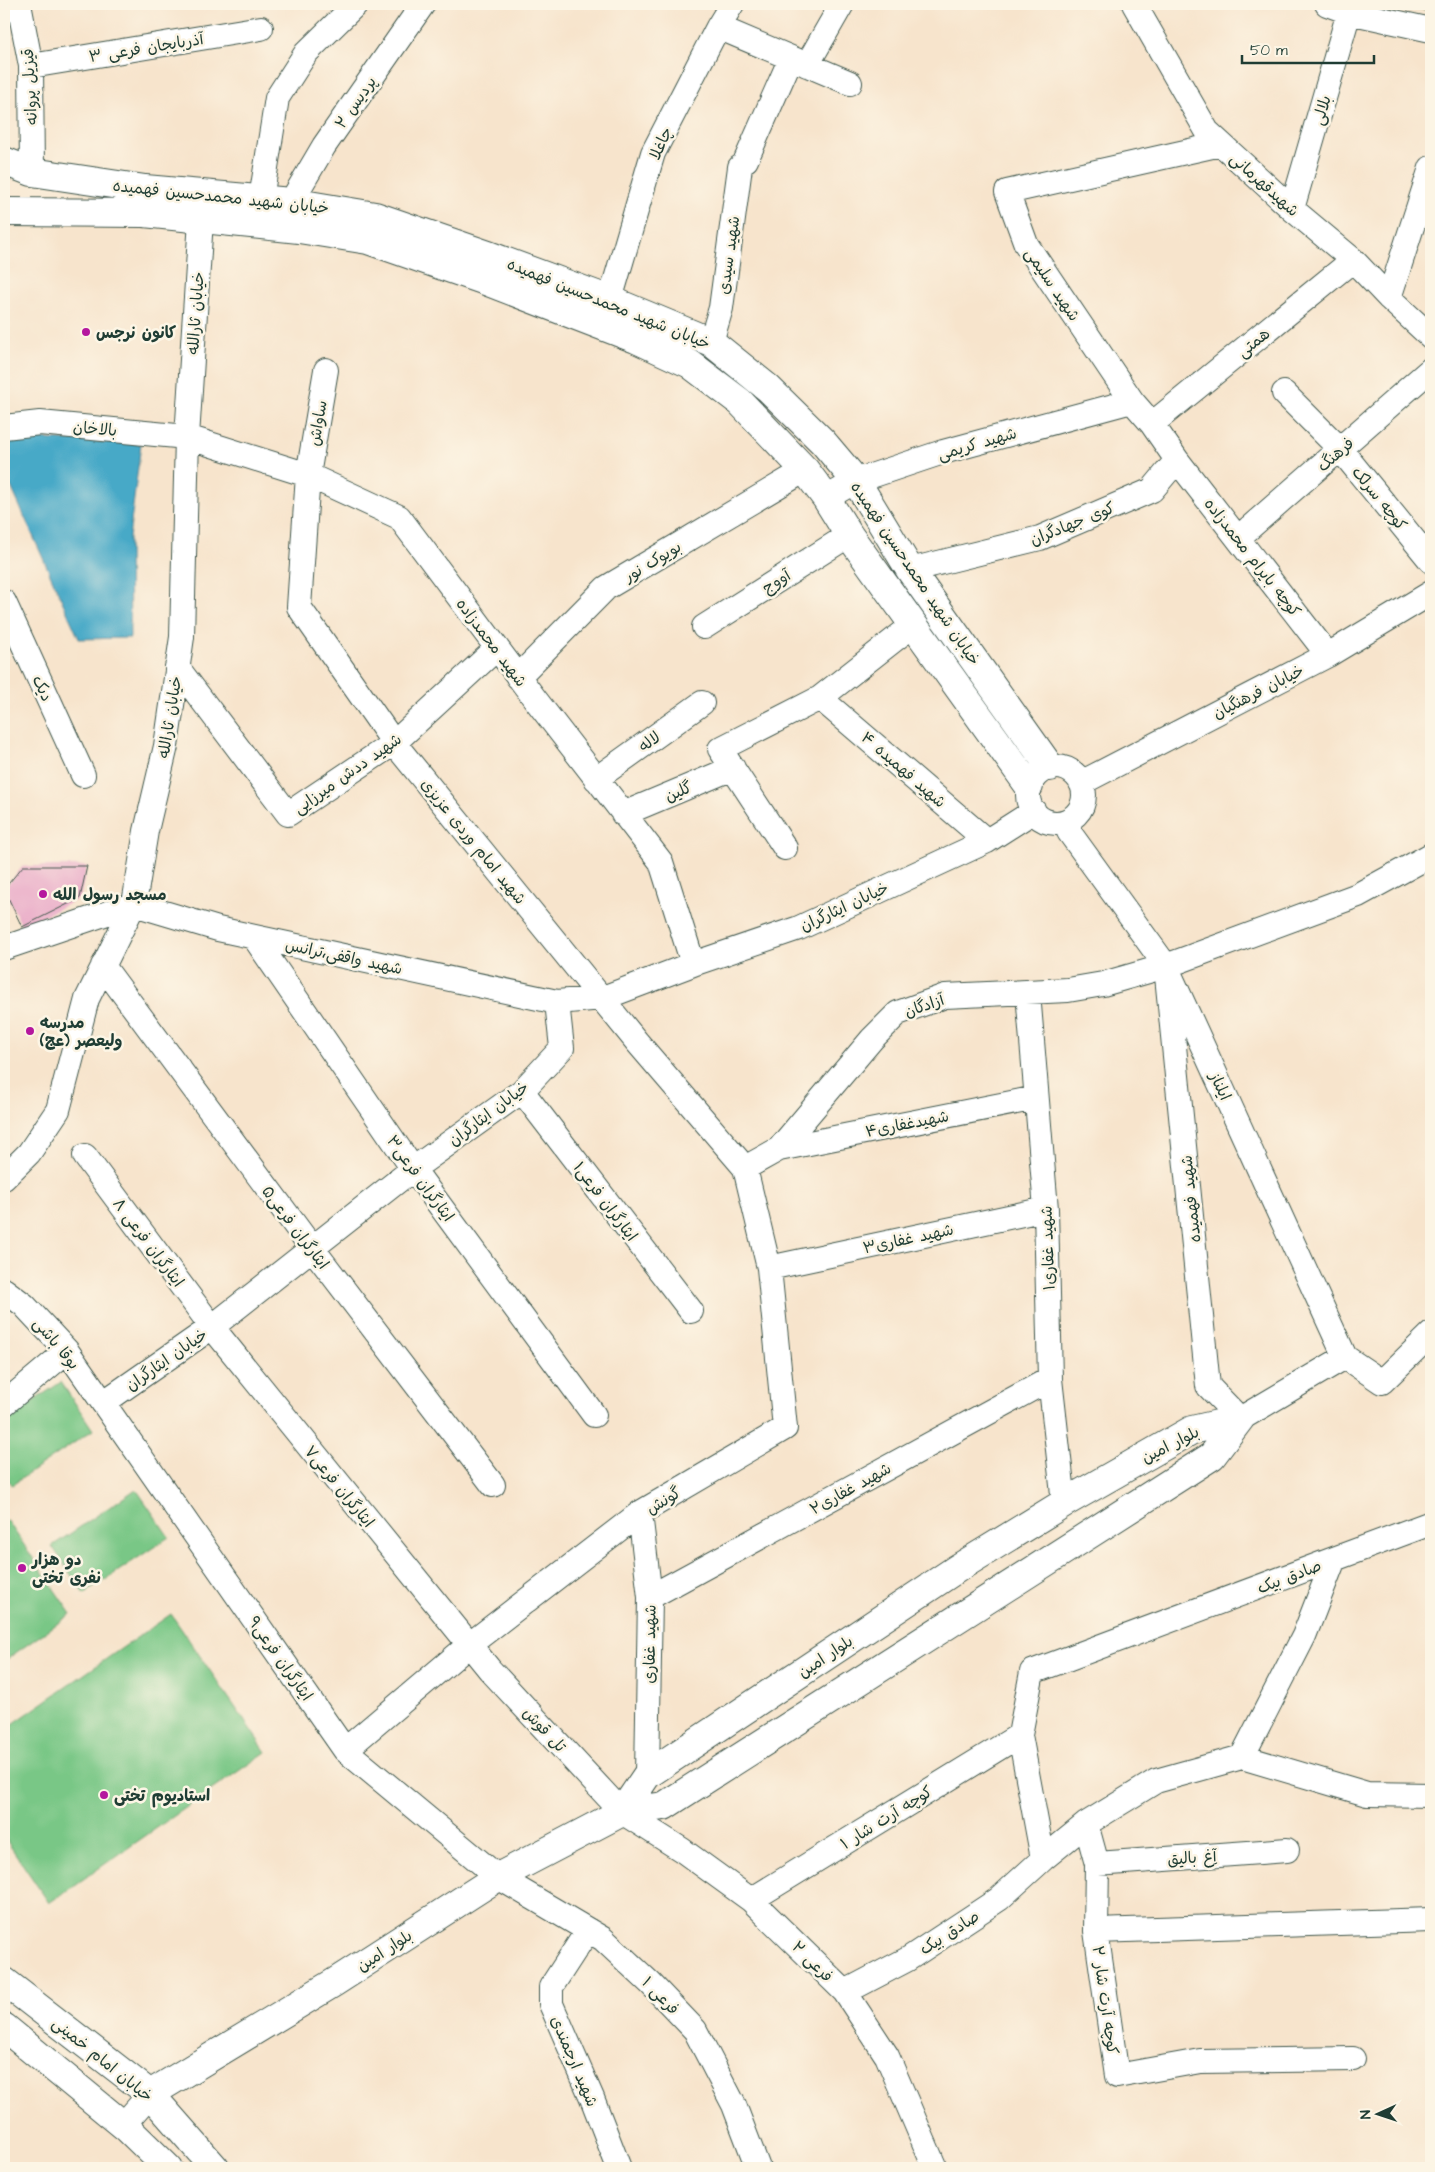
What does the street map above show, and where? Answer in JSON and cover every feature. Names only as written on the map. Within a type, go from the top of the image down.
[{"type":"main road","name":"خیابان شهید محمدحسین فهمیده","points":[[4,161],[32,172],[145,190],[291,202],[375,216],[488,255],[600,297],[710,342],[768,388],[822,442],[856,481],[910,570],[1050,767]]},
{"type":"main road","name":"خیابان شهید محمدحسین فهمیده","points":[[4,212],[144,214],[299,229],[368,240],[483,280],[636,340],[690,364],[740,402],[805,470],[1031,799]]},
{"type":"main road","name":"بلوار امین","points":[[622,1812],[648,1775],[958,1568],[1192,1430],[1240,1420]]},
{"type":"main road","name":"بلوار امین","points":[[150,2094],[335,1982],[498,1877],[622,1812],[664,1806],[1212,1456],[1240,1420]]},
{"type":"main road","name":"خیابان امام خمینی","points":[[4,1981],[150,2094],[215,2168]]},
{"type":"main road","points":[[4,2027],[123,2125],[168,2168]]},
{"type":"street","name":"قیزیل پروانه","points":[[19,4],[31,66],[32,172]]},
{"type":"street","points":[[261,199],[277,98],[306,53],[356,4]]},
{"type":"street","name":"پردیس ۲","points":[[291,202],[324,146],[424,4]]},
{"type":"street","name":"چاغلا","points":[[612,293],[653,153],[718,27],[732,4]]},
{"type":"street","name":"شهید سیدی","points":[[710,342],[720,308],[743,163],[799,62],[842,4]]},
{"type":"street","name":"شهیدقهرمانی","points":[[1134,4],[1207,131],[1292,209],[1353,260],[1389,298],[1431,337]]},
{"type":"street","points":[[1327,4],[1349,12],[1431,30]]},
{"type":"street","name":"بلالی","points":[[1292,209],[1349,12]]},
{"type":"street","points":[[718,27],[850,83]]},
{"type":"street","name":"آذربایجان فرعی ۳","points":[[31,66],[261,28]]},
{"type":"street","name":"شهید سلیمی","points":[[1152,424],[1132,401],[1026,244],[1007,192],[1221,144]]},
{"type":"street","points":[[1389,298],[1431,168]]},
{"type":"street","name":"خیابان ثارالله","points":[[4,1178],[29,1153],[58,1110],[87,999],[134,904],[146,831],[166,746],[182,637],[187,437],[201,220]]},
{"type":"street","name":"همتی","points":[[1152,424],[1353,260]]},
{"type":"street","name":"فرهنگ","points":[[1238,538],[1431,369]]},
{"type":"street","name":"ساواش","points":[[308,475],[326,370]]},
{"type":"street","name":"کوچه سرلک","points":[[1284,393],[1340,449],[1431,561]]},
{"type":"street","name":"شهید کریمی","points":[[826,498],[856,481],[943,452],[1132,401]]},
{"type":"street","name":"بالاخان","points":[[4,427],[40,423],[187,437]]},
{"type":"street","points":[[1152,424],[1177,460]]},
{"type":"street","name":"شهید محمدزاده","points":[[187,437],[308,475],[399,517],[518,677],[661,862],[692,964]]},
{"type":"street","name":"کوچه بایرام محمدزاده","points":[[1177,460],[1328,655]]},
{"type":"street","name":"کوی جهادگران","points":[[910,570],[1040,538],[1152,490],[1177,460]]},
{"type":"street","name":"بویوک نور","points":[[518,677],[606,588],[805,470]]},
{"type":"street","name":"شهید امام وردی عزیزی","points":[[308,475],[298,607],[394,743],[637,1042],[745,1168]]},
{"type":"street","name":"آووج","points":[[704,627],[849,536]]},
{"type":"street","name":"خیابان فرهنگیان","points":[[1081,783],[1328,655],[1431,593]]},
{"type":"street","name":"دیک","points":[[4,602],[82,775]]},
{"type":"street","points":[[785,848],[720,749],[820,698],[913,625]]},
{"type":"street","name":"شهید ددش میرزایی","points":[[177,667],[288,814],[394,743],[497,648]]},
{"type":"street","name":"شهید فهمیده ۴","points":[[820,698],[987,841]]},
{"type":"street","name":"لاله","points":[[596,779],[702,703]]},
{"type":"street","points":[[1050,767],[1065,768],[1073,772],[1081,783],[1084,796],[1082,805],[1076,814],[1069,820],[1060,823],[1042,819],[1031,799],[1033,778],[1039,772],[1050,767]]},
{"type":"street","name":"گلین","points":[[623,814],[733,768]]},
{"type":"street","name":"خیابان ایثارگران","points":[[103,1404],[212,1327],[413,1169],[522,1090],[562,1048],[557,1002],[603,998],[692,964],[799,928],[987,841],[1031,799]]},
{"type":"street","points":[[1069,820],[1069,832],[1166,966],[1358,895],[1431,855]]},
{"type":"street","points":[[4,948],[134,904]]},
{"type":"street","name":"شهید واقفی،ترانس","points":[[134,904],[218,929],[557,1002]]},
{"type":"street","name":"ایثارگران فرعی۳","points":[[254,936],[413,1169],[594,1415]]},
{"type":"street","name":"ایثارگران فرعی۵","points":[[103,966],[312,1248],[493,1485]]},
{"type":"street","name":"آزادگان","points":[[745,1168],[779,1149],[872,1039],[898,1013],[945,996],[1068,990],[1103,984],[1166,966]]},
{"type":"street","name":"ایلناز","points":[[1166,966],[1345,1357]]},
{"type":"street","name":"شهید فهمیده","points":[[1166,966],[1208,1386],[1240,1420]]},
{"type":"street","name":"شهید غفاری۱","points":[[1028,993],[1046,1209],[1050,1379],[1064,1504]]},
{"type":"street","name":"ایثارگران فرعی۱","points":[[522,1090],[691,1311]]},
{"type":"street","name":"شهیدغفاری۴","points":[[779,1149],[1036,1098]]},
{"type":"street","name":"ایثارگران فرعی ۸","points":[[85,1156],[212,1327]]},
{"type":"street","name":"گونش","points":[[345,1750],[469,1646],[640,1513],[785,1428],[769,1268],[745,1168]]},
{"type":"street","name":"شهید غفاری۳","points":[[769,1268],[1046,1209]]},
{"type":"street","name":"بوقا باشی","points":[[4,1290],[24,1305],[67,1351],[103,1404]]},
{"type":"street","name":"ایثارگران فرعی۷","points":[[212,1327],[469,1646]]},
{"type":"street","points":[[1240,1420],[1345,1357],[1382,1382],[1431,1334]]},
{"type":"street","points":[[4,1404],[67,1351]]},
{"type":"street","name":"شهید غفاری۲","points":[[650,1597],[1050,1379]]},
{"type":"street","name":"ایثارگران فرعی۹","points":[[103,1404],[345,1750],[498,1877]]},
{"type":"street","name":"شهید غفاری","points":[[640,1513],[650,1597],[648,1775]]},
{"type":"street","points":[[1334,1559],[1431,1523]]},
{"type":"street","name":"صادق بیک","points":[[1043,1859],[1020,1735],[1032,1672],[1334,1559]]},
{"type":"street","name":"صادق بیک","points":[[845,1992],[908,1959],[999,1899],[1043,1859],[1086,1824],[1156,1781],[1242,1757],[1304,1636],[1334,1559]]},
{"type":"street","name":"تل قوش","points":[[469,1646],[622,1812]]},
{"type":"street","name":"کوچه آرت شار ۱","points":[[751,1900],[1020,1735]]},
{"type":"street","points":[[1242,1757],[1366,1794],[1431,1795]]},
{"type":"street","name":"فرعی ۲","points":[[622,1812],[682,1850],[751,1900],[845,1992],[887,2056],[935,2168]]},
{"type":"street","points":[[1086,1824],[1097,1864],[1096,1932]]},
{"type":"street","name":"آِغ بالیق","points":[[1097,1864],[1287,1850]]},
{"type":"street","name":"فرعی ۱","points":[[498,1877],[603,1939],[650,1982],[695,2030],[734,2105],[758,2168]]},
{"type":"street","name":"کوچه آرت شار ۲","points":[[1353,2059],[1200,2062],[1117,2076],[1096,1932],[1431,1920]]},
{"type":"street","name":"شهید ارجمندی","points":[[588,1930],[551,1987],[551,2004],[592,2098],[619,2168]]},
{"type":"street","points":[[123,2125],[150,2094]]},
{"type":"green space","points":[[1397,4],[1431,4],[1431,11]]},
{"type":"green space","points":[[61,1382],[93,1430],[12,1485],[4,1474],[4,1421]]},
{"type":"green space","points":[[136,1489],[169,1537],[84,1594],[52,1546]]},
{"type":"green space","name":"دو هزار نفری تختی","points":[[7,1520],[71,1614],[4,1661],[4,1521]]},
{"type":"green space","name":"استادیوم تختی","points":[[171,1614],[266,1752],[49,1903],[4,1837],[4,1730]]},
{"type":"water","points":[[4,437],[141,444],[129,538],[130,638],[79,639],[4,471]]},
{"type":"building","name":"مسجد رسول الله","points":[[23,866],[87,866],[80,898],[22,927],[4,889]]},
{"type":"place","name":"کانون نرجس","points":[[86,332]]},
{"type":"place","name":"مسجد رسول الله","points":[[43,894]]},
{"type":"place","name":"مدرسه ولیعصر (عج)","points":[[30,1031]]},
{"type":"place","name":"دو هزار نفری تختی","points":[[22,1568]]},
{"type":"place","name":"استادیوم تختی","points":[[104,1795]]}]
